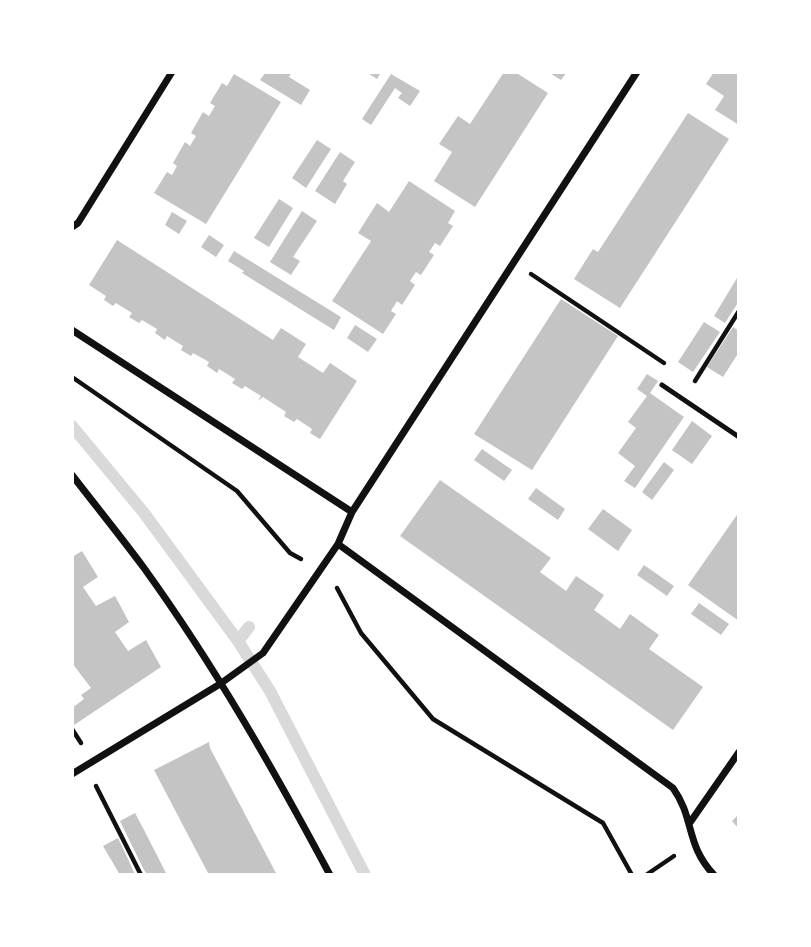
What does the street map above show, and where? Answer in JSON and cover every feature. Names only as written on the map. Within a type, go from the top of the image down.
[{"type":"street","points":[[72,226],[78,223],[172,72]]},
{"type":"street","points":[[72,774],[220,684],[263,653],[338,544],[352,512],[637,72]]},
{"type":"street","points":[[72,330],[352,512]]},
{"type":"street","points":[[72,475],[144,569],[220,684],[281,782],[330,875]]},
{"type":"street","points":[[338,544],[673,788],[683,802],[692,843],[702,862],[714,875]]},
{"type":"street","points":[[689,824],[739,752]]},
{"type":"lane","points":[[662,385],[739,437]]},
{"type":"path","points":[[514,262],[671,368]]},
{"type":"path","points":[[683,399],[739,311]]},
{"type":"path","points":[[682,375],[694,383]]},
{"type":"path","points":[[72,377],[237,491],[290,553],[331,576],[361,633],[433,719],[603,823],[632,875]]},
{"type":"path","points":[[85,765],[141,875]]},
{"type":"path","points":[[646,875],[692,843]]},
{"type":"building","points":[[266,72],[292,72],[289,77],[310,90],[301,105],[260,80]]},
{"type":"building","points":[[366,72],[381,72],[377,79]]},
{"type":"building","points":[[504,72],[515,72],[548,93],[475,207],[434,181],[452,152],[439,144],[458,116],[470,124]]},
{"type":"building","points":[[548,72],[567,72],[561,80]]},
{"type":"building","points":[[714,72],[739,72],[739,125],[715,110],[724,96],[706,84]]},
{"type":"building","points":[[234,74],[281,102],[206,224],[154,193],[167,172],[172,175],[177,166],[173,163],[185,142],[190,146],[196,136],[191,133],[203,112],[209,116],[215,106],[210,103],[222,83],[227,86]]},
{"type":"building","points":[[391,74],[420,91],[410,106],[398,98],[402,93],[395,88],[371,125],[362,119]]},
{"type":"building","points":[[688,113],[729,139],[620,308],[574,279],[593,249],[598,252]]},
{"type":"building","points":[[317,140],[331,149],[306,188],[292,178]]},
{"type":"building","points":[[340,152],[355,162],[343,181],[347,184],[335,204],[315,191]]},
{"type":"building","points":[[409,181],[455,211],[448,223],[453,226],[440,246],[435,243],[429,252],[434,255],[421,275],[416,272],[410,281],[415,285],[402,305],[397,301],[391,311],[396,314],[383,334],[332,301],[371,241],[358,233],[377,203],[389,212]]},
{"type":"building","points":[[279,199],[293,208],[269,247],[254,238]]},
{"type":"building","points":[[302,211],[317,221],[293,257],[300,261],[291,275],[270,262]]},
{"type":"building","points":[[172,212],[187,221],[179,234],[165,225]]},
{"type":"building","points":[[209,235],[224,245],[216,257],[201,247]]},
{"type":"building","points":[[117,240],[273,340],[281,328],[306,344],[298,357],[323,373],[330,363],[357,381],[320,439],[310,433],[312,429],[297,419],[294,422],[284,416],[286,412],[263,397],[258,401],[261,396],[245,386],[242,389],[232,383],[235,379],[219,369],[217,373],[207,366],[209,362],[193,353],[191,356],[181,350],[183,346],[167,336],[165,340],[155,333],[157,329],[142,320],[139,323],[129,317],[132,313],[116,303],[113,306],[104,300],[106,296],[89,285]]},
{"type":"building","points":[[234,251],[341,317],[334,330],[242,273],[244,271],[228,261]]},
{"type":"building","points":[[737,278],[739,301],[725,323],[714,316]]},
{"type":"building","points":[[561,299],[618,336],[532,470],[474,434]]},
{"type":"building","points":[[704,322],[720,332],[693,372],[678,362]]},
{"type":"building","points":[[355,325],[377,339],[368,352],[347,338]]},
{"type":"building","points":[[733,327],[739,331],[739,352],[723,377],[707,367]]},
{"type":"building","points":[[647,374],[658,381],[650,393],[684,417],[635,488],[624,481],[635,466],[618,453],[636,428],[628,422],[647,396],[637,389]]},
{"type":"building","points":[[692,421],[712,436],[692,464],[672,450]]},
{"type":"building","points":[[482,449],[512,470],[504,481],[474,460]]},
{"type":"building","points":[[664,462],[674,470],[652,500],[642,492]]},
{"type":"building","points":[[440,480],[551,558],[540,572],[566,591],[576,576],[604,595],[594,610],[620,629],[630,614],[659,635],[649,649],[703,687],[673,730],[400,536]]},
{"type":"building","points":[[536,488],[565,509],[558,520],[528,499]]},
{"type":"building","points":[[603,509],[632,530],[618,551],[588,529]]},
{"type":"building","points":[[739,512],[739,621],[688,585]]},
{"type":"building","points":[[82,551],[98,577],[83,587],[96,606],[115,596],[129,622],[115,632],[128,651],[146,640],[161,667],[74,725],[72,708],[84,699],[81,695],[91,688],[72,663],[72,557]]},
{"type":"building","points":[[644,565],[674,586],[667,596],[637,575]]},
{"type":"building","points":[[699,603],[729,624],[721,635],[691,614]]},
{"type":"building","points":[[209,742],[277,875],[209,875],[154,770]]},
{"type":"building","points":[[135,813],[167,875],[147,875],[143,868],[120,821]]},
{"type":"building","points":[[739,814],[739,829],[732,821]]},
{"type":"building","points":[[118,838],[135,875],[120,875],[103,846]]},
{"type":"waterway","points":[[72,426],[144,513],[238,641],[249,627]]},
{"type":"waterway","points":[[238,641],[270,691],[365,875]]}]
